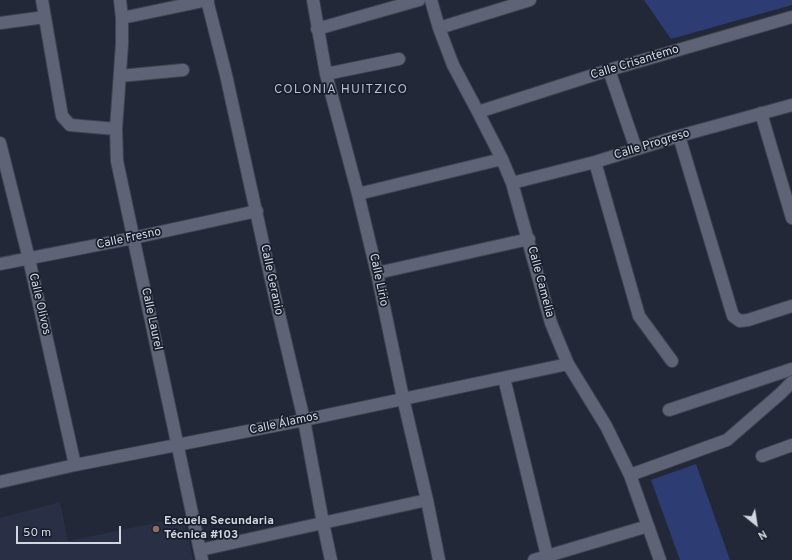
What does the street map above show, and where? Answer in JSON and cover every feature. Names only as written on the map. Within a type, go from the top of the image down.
[{"type":"street","points":[[42,0],[62,116],[70,125],[116,129]]},
{"type":"street","name":"Calle Laurel","points":[[120,0],[122,18],[116,129],[117,161],[201,555]]},
{"type":"street","points":[[122,18],[207,0]]},
{"type":"street","name":"Calle Geranio","points":[[207,0],[226,75],[274,293],[304,420],[331,560]]},
{"type":"street","name":"Calle Lirio","points":[[313,0],[326,74],[358,194],[377,273],[439,560]]},
{"type":"street","points":[[317,29],[419,0]]},
{"type":"street","name":"Calle Camelia","points":[[431,0],[439,28],[453,65],[502,159],[512,183],[529,239],[551,323],[568,364],[606,426],[630,475],[660,560]]},
{"type":"street","points":[[439,28],[530,0]]},
{"type":"street","points":[[0,23],[45,17]]},
{"type":"street","name":"Calle Crisantemo","points":[[478,112],[610,70],[792,17]]},
{"type":"street","points":[[326,74],[399,59]]},
{"type":"street","points":[[120,76],[183,70]]},
{"type":"street","points":[[610,70],[636,150]]},
{"type":"street","name":"Calle Progreso","points":[[512,183],[596,162],[679,136],[792,105]]},
{"type":"street","points":[[761,113],[792,218]]},
{"type":"street","points":[[679,136],[733,316],[740,321],[748,320],[792,306]]},
{"type":"street","name":"Calle Olivos","points":[[0,143],[75,465]]},
{"type":"street","points":[[358,194],[502,159]]},
{"type":"street","points":[[596,162],[639,316],[672,361]]},
{"type":"street","name":"Calle Fresno","points":[[0,264],[133,238],[257,211]]},
{"type":"street","points":[[377,273],[529,239]]},
{"type":"street","name":"Calle Álamos","points":[[0,482],[75,465],[304,420],[568,364]]},
{"type":"street","points":[[669,410],[792,369]]},
{"type":"street","points":[[504,378],[547,558]]},
{"type":"street","points":[[630,475],[727,440],[786,392],[792,382]]},
{"type":"street","points":[[762,456],[792,445]]},
{"type":"street","points":[[201,555],[323,523],[427,500]]},
{"type":"street","points":[[534,560],[547,558],[648,526]]},
{"type":"shaded area","points":[[644,0],[792,0],[792,5],[671,39]]},
{"type":"shaded area","points":[[696,464],[730,560],[680,560],[651,480]]},
{"type":"shaded area","points":[[60,502],[68,541],[184,517],[193,560],[0,560],[0,518]]},
{"type":"place","name":"Escuela Secundaria Técnica #103","points":[[156,529]]},
{"type":"district","name":"COLONIA HUITZICO","points":[[341,90]]}]
